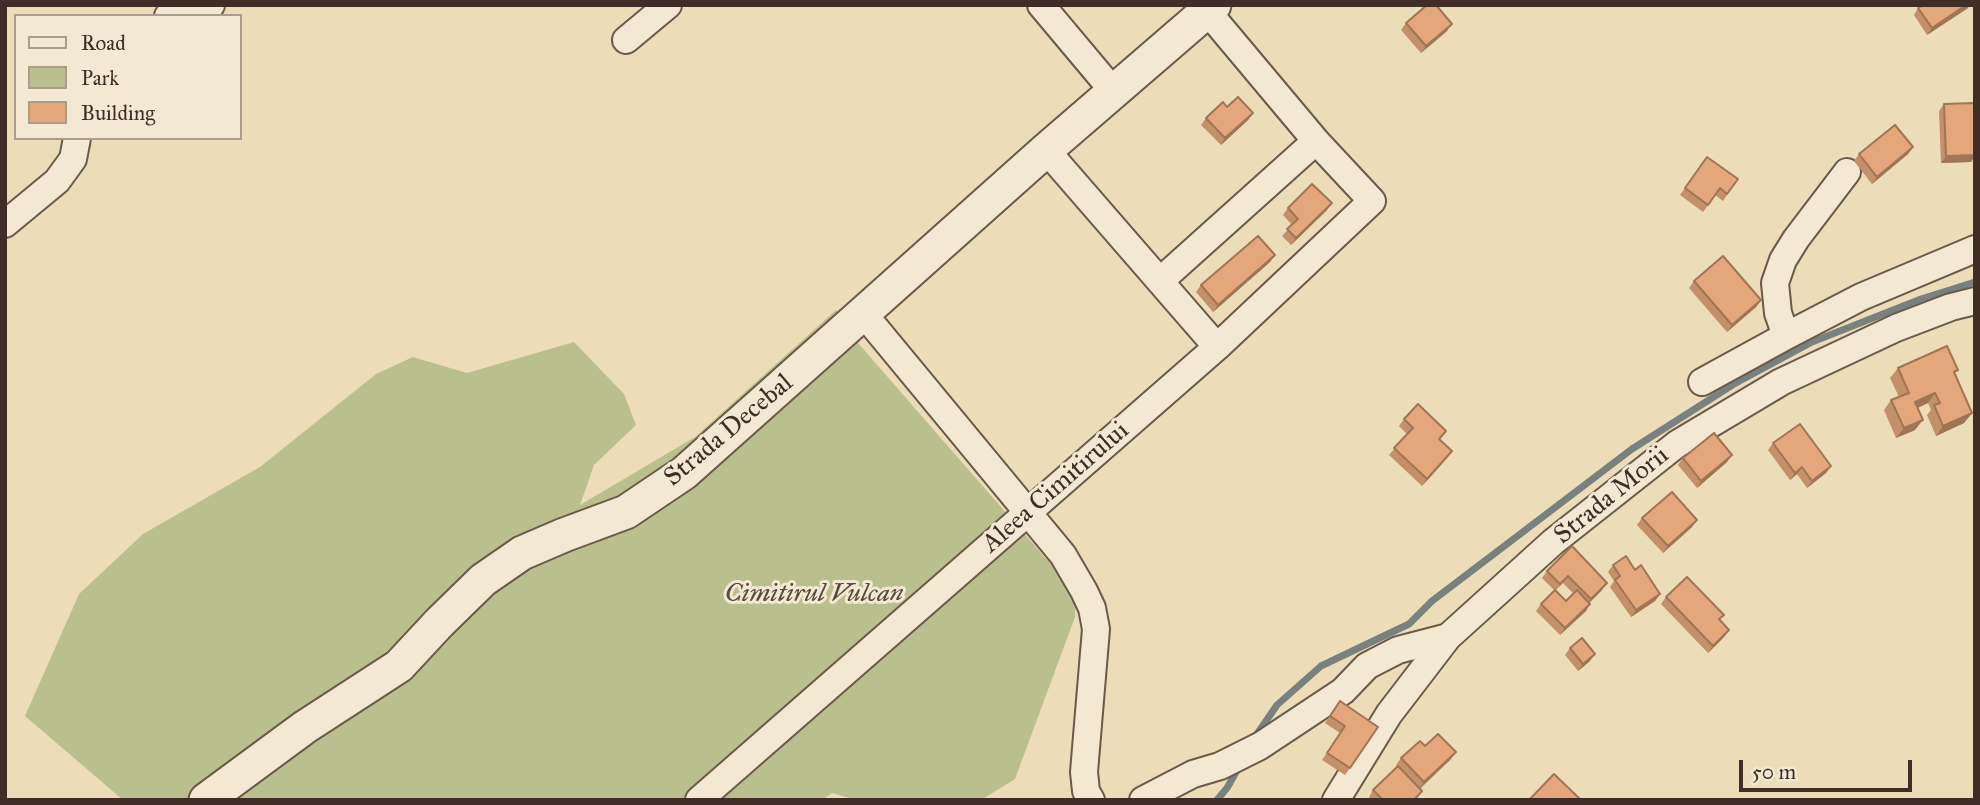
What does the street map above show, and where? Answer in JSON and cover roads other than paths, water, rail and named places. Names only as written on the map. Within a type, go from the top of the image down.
[{"type":"street","points":[[176,14],[211,5]]},
{"type":"street","points":[[626,40],[668,5]]},
{"type":"street","points":[[1041,5],[1114,92]]},
{"type":"street","points":[[1160,281],[1316,141],[1211,8]]},
{"type":"street","name":"Strada Decebal","points":[[206,800],[306,727],[399,666],[483,580],[522,553],[626,512],[684,473],[1046,150],[1211,8]]},
{"type":"street","points":[[5,224],[57,181],[73,159],[76,140]]},
{"type":"street","name":"Aleea Cimitirului","points":[[699,800],[1217,346],[1372,201],[1316,141]]},
{"type":"street","points":[[1046,150],[1217,346]]},
{"type":"street","points":[[1786,335],[1778,313],[1775,283],[1783,260],[1847,172]]},
{"type":"street","points":[[1702,382],[1861,297],[1951,290],[1975,249]]},
{"type":"street","name":"Strada Morii","points":[[1336,800],[1389,714],[1448,637],[1553,542],[1676,444],[1781,382],[1896,328],[1951,290]]},
{"type":"street","points":[[863,313],[1063,555],[1076,575],[1091,608],[1096,629],[1084,772],[1086,791],[1091,800]]},
{"type":"street","points":[[1143,800],[1192,774],[1220,766],[1260,746],[1343,691],[1367,666],[1398,650],[1448,637]]},
{"type":"waterway","points":[[1255,737],[1277,705],[1321,666],[1409,624],[1432,601],[1632,449],[1734,384],[1812,342],[1921,299],[1975,282]]},
{"type":"waterway","points":[[1217,800],[1240,765]]},
{"type":"park label","name":"Cimitirul Vulcan","points":[[814,595]]}]
